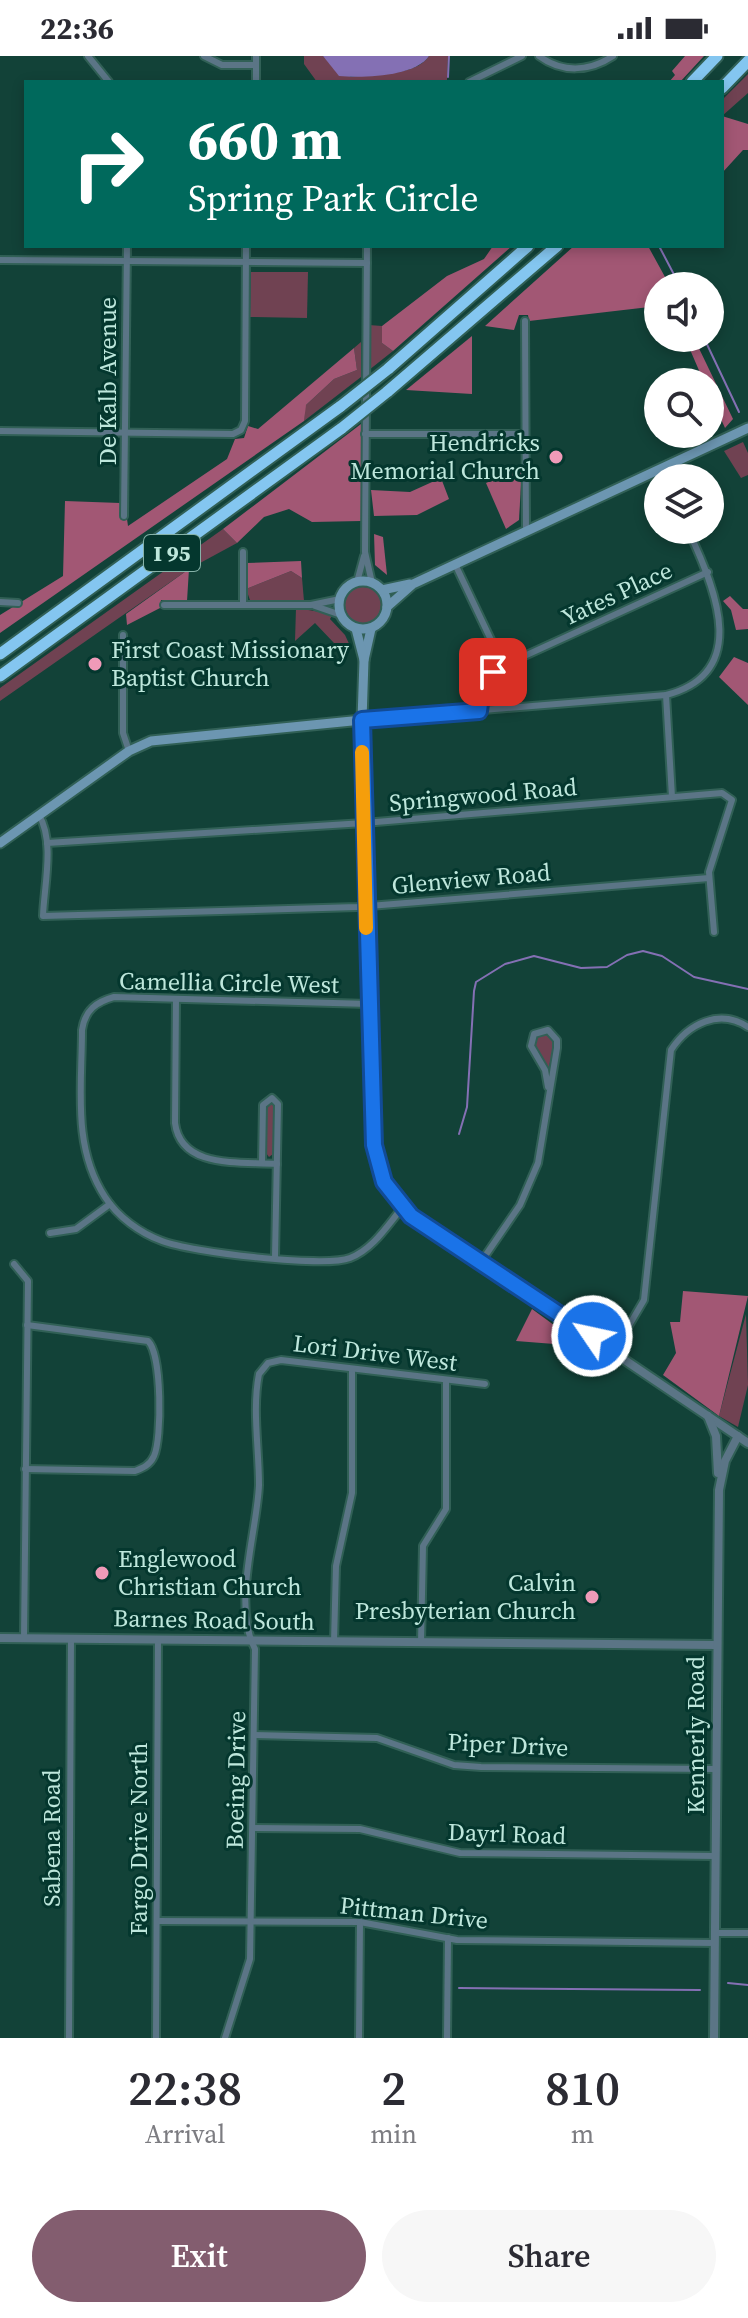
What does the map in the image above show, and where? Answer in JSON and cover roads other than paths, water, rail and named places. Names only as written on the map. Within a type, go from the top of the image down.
[{"type":"highway","points":[[694,80],[717,56]]},
{"type":"highway","points":[[724,86],[748,61]]},
{"type":"highway","name":"I 95","points":[[0,654],[341,406],[388,369],[526,248]]},
{"type":"highway","name":"I 95","points":[[0,676],[342,428],[555,248]]},
{"type":"main road","points":[[680,464],[748,428]]},
{"type":"main road","points":[[382,590],[413,584],[526,531],[644,481]]},
{"type":"main road","points":[[364,660],[356,629],[341,615],[340,599],[348,586],[357,582],[372,583],[382,590],[387,607]]},
{"type":"main road","points":[[356,629],[371,629],[383,620],[387,607],[413,584]]},
{"type":"main road","points":[[0,843],[129,751],[164,738],[362,720],[364,660],[371,629]]},
{"type":"street","points":[[88,56],[107,80]]},
{"type":"street","points":[[204,56],[215,64],[256,65]]},
{"type":"street","points":[[256,56],[256,80]]},
{"type":"street","points":[[473,80],[522,56]]},
{"type":"street","points":[[539,56],[556,65],[578,69],[600,64],[613,56]]},
{"type":"street","name":"De Kalb Avenue","points":[[124,516],[127,248]]},
{"type":"street","points":[[0,431],[233,434],[241,430],[245,421],[246,248]]},
{"type":"street","points":[[367,248],[365,552],[372,583]]},
{"type":"street","points":[[0,260],[367,263]]},
{"type":"street","points":[[525,321],[526,531]]},
{"type":"street","points":[[365,434],[525,434]]},
{"type":"street","points":[[695,544],[726,613]]},
{"type":"street","points":[[243,552],[243,604]]},
{"type":"street","points":[[357,582],[365,552]]},
{"type":"street","points":[[455,564],[492,642],[498,668],[486,682],[479,711]]},
{"type":"street","name":"Yates Place","points":[[498,668],[708,572]]},
{"type":"street","points":[[164,605],[311,605],[340,599]]},
{"type":"street","points":[[0,602],[18,603]]},
{"type":"street","points":[[311,605],[341,615]]},
{"type":"street","points":[[123,635],[123,733],[129,751]]},
{"type":"street","points":[[709,682],[666,695],[362,720],[365,906],[375,1157],[384,1182],[402,1208],[748,1443]]},
{"type":"street","points":[[666,695],[672,797]]},
{"type":"street","name":"Springwood Road","points":[[47,843],[364,823],[722,793],[731,796],[732,806],[709,878]]},
{"type":"street","points":[[39,815],[46,828],[47,843]]},
{"type":"street","name":"Glenview Road","points":[[47,843],[43,916],[365,906],[709,878]]},
{"type":"street","points":[[709,878],[714,932]]},
{"type":"street","name":"Camellia Circle West","points":[[110,1204],[89,1164],[81,1127],[82,1030],[90,1008],[114,997],[369,1004]]},
{"type":"street","points":[[176,999],[178,1135],[190,1152],[205,1158],[277,1164]]},
{"type":"street","points":[[614,1351],[644,1300],[667,1061],[678,1039],[694,1025],[725,1019],[748,1027]]},
{"type":"street","points":[[481,1262],[530,1186],[543,1143],[548,1087],[557,1040],[548,1030],[534,1034],[531,1046],[545,1070],[548,1087]]},
{"type":"street","points":[[262,1163],[263,1105],[272,1098],[278,1104],[275,1257]]},
{"type":"street","points":[[50,1233],[76,1229],[110,1204],[141,1231],[181,1247],[322,1263],[347,1259],[372,1245],[402,1208]]},
{"type":"street","points":[[14,1264],[28,1281],[24,1638]]},
{"type":"street","points":[[25,1469],[135,1471],[150,1463],[157,1446],[158,1361],[154,1346],[141,1338],[27,1325]]},
{"type":"street","name":"Lori Drive West","points":[[262,1369],[281,1360],[485,1384]]},
{"type":"street","name":"Boeing Drive","points":[[225,2038],[248,1972],[251,1922],[255,1649],[247,1634],[248,1567],[258,1500],[258,1381],[262,1369]]},
{"type":"street","points":[[334,1642],[336,1566],[352,1493],[352,1369]]},
{"type":"street","points":[[421,1643],[423,1546],[446,1509],[446,1380]]},
{"type":"street","points":[[707,1416],[716,1436],[719,1487]]},
{"type":"street","name":"Kennerly Road","points":[[714,2038],[719,1487],[725,1461],[738,1436]]},
{"type":"street","name":"Barnes Road South","points":[[0,1638],[716,1645]]},
{"type":"street","name":"Sabena Road","points":[[69,2038],[71,1639]]},
{"type":"street","name":"Fargo Drive North","points":[[156,2038],[158,1640]]},
{"type":"street","name":"Piper Drive","points":[[254,1735],[377,1738],[454,1765],[481,1767],[716,1769]]},
{"type":"street","name":"Dayrl Road","points":[[253,1828],[360,1829],[460,1853],[715,1856]]},
{"type":"street","name":"Pittman Drive","points":[[157,1921],[360,1922],[448,1938],[715,1938],[748,1933]]},
{"type":"street","points":[[359,2038],[360,1922]]},
{"type":"street","points":[[447,2038],[448,1938]]},
{"type":"waterway","points":[[448,77],[449,56]]},
{"type":"waterway","points":[[660,248],[673,272]]},
{"type":"waterway","points":[[711,352],[739,412]]},
{"type":"waterway","points":[[459,1134],[467,1107],[476,982],[505,964],[534,956],[581,968],[607,967],[627,955],[643,951],[662,956],[694,977],[748,989]]},
{"type":"waterway","points":[[728,1983],[748,1985]]},
{"type":"waterway","points":[[459,1988],[700,1990]]},
{"type":"place","name":"Hendricks Memorial Church","points":[[556,457]]},
{"type":"place","name":"First Coast Missionary Baptist Church","points":[[95,664]]},
{"type":"place","name":"Englewood Christian Church","points":[[102,1573]]},
{"type":"place","name":"Calvin Presbyterian Church","points":[[592,1597]]}]
